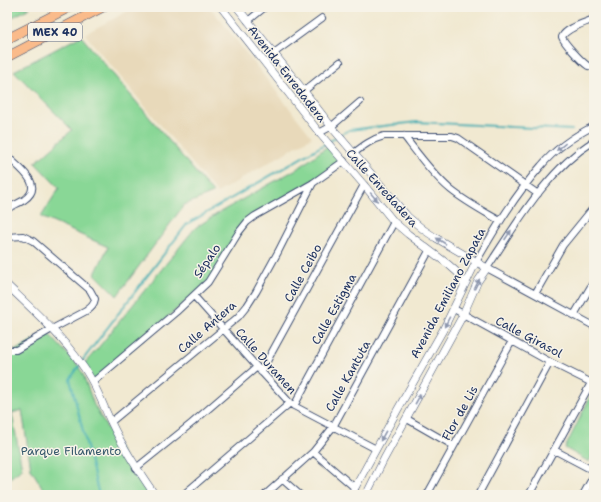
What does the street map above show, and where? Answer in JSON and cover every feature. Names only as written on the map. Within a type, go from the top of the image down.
[{"type":"main road","name":"MEX 40","points":[[7,40],[70,7]]},
{"type":"main road","name":"MEX 40","points":[[7,57],[103,7]]},
{"type":"street","name":"Avenida Enredadera","points":[[221,7],[320,134]]},
{"type":"street","name":"Avenida Enredadera","points":[[237,7],[333,128]]},
{"type":"street","points":[[248,21],[266,7]]},
{"type":"street","points":[[274,53],[322,18]]},
{"type":"street","points":[[594,20],[577,26],[567,31],[563,35],[563,40],[566,44],[585,64],[591,67],[594,66]]},
{"type":"street","points":[[304,91],[340,62]]},
{"type":"street","points":[[320,134],[333,128],[360,102]]},
{"type":"street","name":"Avenida Emiliano Zapata","points":[[351,495],[454,309],[476,262],[500,221],[541,166],[576,136],[594,126]]},
{"type":"street","name":"Calle Enredadera","points":[[333,128],[408,217],[436,238],[487,268]]},
{"type":"street","name":"Calle Enredadera","points":[[320,134],[394,222],[458,273],[464,285]]},
{"type":"street","points":[[404,136],[423,161],[449,188],[500,221]]},
{"type":"street","points":[[354,153],[378,137],[452,136],[458,138],[538,194]]},
{"type":"street","name":"Avenida Emiliano Zapata","points":[[366,495],[384,459],[463,315],[478,281],[513,228],[548,181],[574,156],[594,141]]},
{"type":"street","points":[[338,155],[348,146]]},
{"type":"street","points":[[7,156],[32,183],[32,189],[29,195],[24,200],[7,208]]},
{"type":"street","name":"Sépalo","points":[[92,382],[176,312],[208,282],[239,232],[247,222],[313,183],[344,161]]},
{"type":"street","name":"Calle Antera","points":[[111,422],[238,317],[250,301],[278,252],[313,183]]},
{"type":"street","name":"Calle Ceibo","points":[[136,468],[259,370],[364,185]]},
{"type":"street","points":[[535,294],[563,245],[594,207]]},
{"type":"street","name":"Calle Estigma","points":[[183,495],[292,405],[394,222]]},
{"type":"street","points":[[7,237],[23,236],[33,241],[90,290],[95,299],[91,307],[22,347],[16,350],[9,350]]},
{"type":"street","name":"Calle Kantuta","points":[[265,495],[313,452],[333,427],[429,251]]},
{"type":"street","points":[[487,268],[594,326]]},
{"type":"street","points":[[574,315],[594,281]]},
{"type":"street","points":[[7,285],[52,329],[83,365],[136,468],[155,495]]},
{"type":"street","name":"Calle Duramen","points":[[194,296],[292,405],[376,449]]},
{"type":"street","name":"Calle Girasol","points":[[454,309],[592,384]]},
{"type":"street","name":"Flor de Lis","points":[[427,495],[512,341]]},
{"type":"street","points":[[478,495],[550,362]]},
{"type":"street","points":[[529,495],[592,384]]},
{"type":"street","points":[[407,419],[454,446]]},
{"type":"street","points":[[554,450],[594,471]]},
{"type":"street","points":[[313,452],[355,488]]},
{"type":"street","points":[[583,495],[594,475]]},
{"type":"street","points":[[282,479],[300,495]]},
{"type":"shaded area","points":[[135,7],[210,7],[312,137],[217,193],[85,34]]},
{"type":"green space","points":[[7,7],[29,7],[30,8],[7,20]]},
{"type":"green space","points":[[81,36],[213,193],[184,205],[117,296],[95,274],[108,247],[41,217],[59,188],[35,163],[72,130],[14,71]]},
{"type":"green space","points":[[329,145],[344,161],[247,222],[208,282],[93,382],[83,365],[195,228],[220,212],[300,167]]},
{"type":"green space","name":"Parque Filamento","points":[[47,332],[77,364],[83,374],[94,405],[125,459],[149,495],[47,495],[31,469],[22,410],[12,413],[22,469],[7,480],[7,355]]},
{"type":"green space","points":[[593,391],[594,451],[589,462],[565,448]]},
{"type":"waterway","points":[[340,135],[349,130],[417,122],[572,130]]},
{"type":"waterway","points":[[82,361],[187,224],[337,137]]},
{"type":"waterway","points":[[80,365],[70,379],[99,495]]}]
